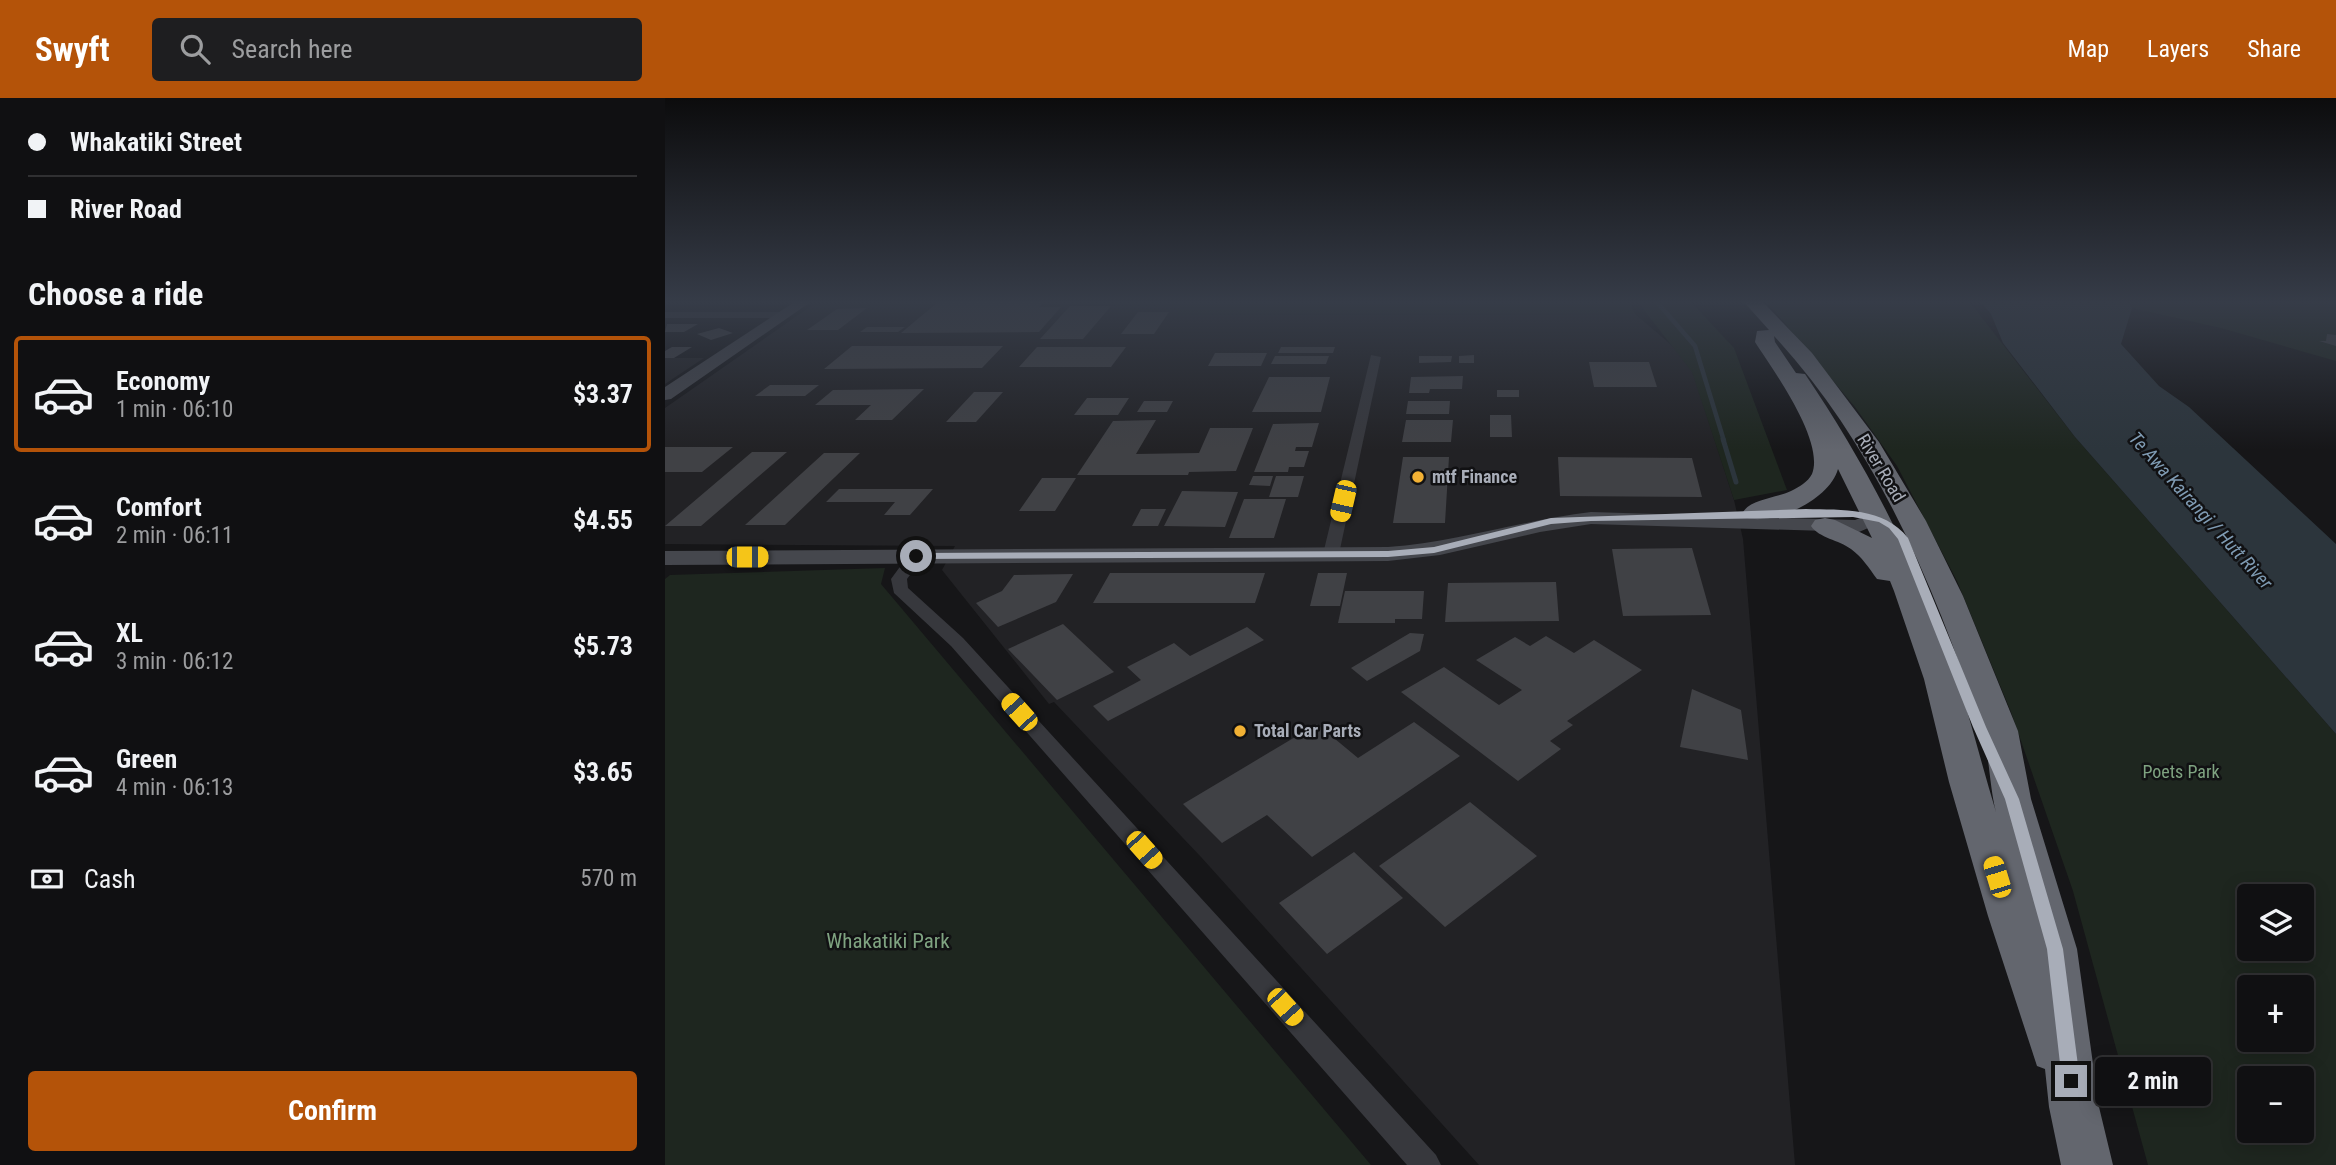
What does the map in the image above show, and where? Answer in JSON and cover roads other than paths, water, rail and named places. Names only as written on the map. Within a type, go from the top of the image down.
[{"type":"highway","points":[[1756,512],[1799,498],[1814,488],[1827,471],[1828,461],[1823,443],[1798,394],[1771,351]]},
{"type":"highway","points":[[1789,351],[1851,442],[1883,499],[1882,511],[1875,518],[1892,526],[1903,538],[2012,799]]},
{"type":"highway","name":"River Road","points":[[1796,351],[1805,357],[1867,442],[1918,533],[1948,596],[2000,731],[2012,799],[2055,949],[2074,1107],[2087,1165]]},
{"type":"highway","name":"River Road","points":[[1875,518],[1932,652],[2019,950],[2074,1107]]},
{"type":"highway","points":[[1825,526],[1863,542],[1876,554],[1888,573],[1932,691],[1950,718]]},
{"type":"street","points":[[665,395],[731,351]]},
{"type":"street","points":[[1331,554],[1375,357]]},
{"type":"street","points":[[665,558],[1423,552],[1551,521],[1756,512],[1853,514],[1875,518]]},
{"type":"street","points":[[1640,518],[1859,526],[1875,518]]},
{"type":"street","points":[[916,556],[899,579],[900,589],[957,642],[1426,1165]]},
{"type":"water","name":"Te Awa Kairangi / Hutt River","points":[[2009,351],[2127,351],[2159,386],[2189,407],[2336,544],[2336,734],[2075,437]]},
{"type":"waterway","points":[[1696,351],[1724,441]]},
{"type":"waterway","points":[[1723,439],[1736,482]]},
{"type":"place","name":"mtf Finance","points":[[1418,477]]},
{"type":"place","name":"Total Car Parts","points":[[1240,731]]},
{"type":"park label","name":"Poets Park","points":[[2181,772]]},
{"type":"park label","name":"Whakatiki Park","points":[[888,941]]}]
